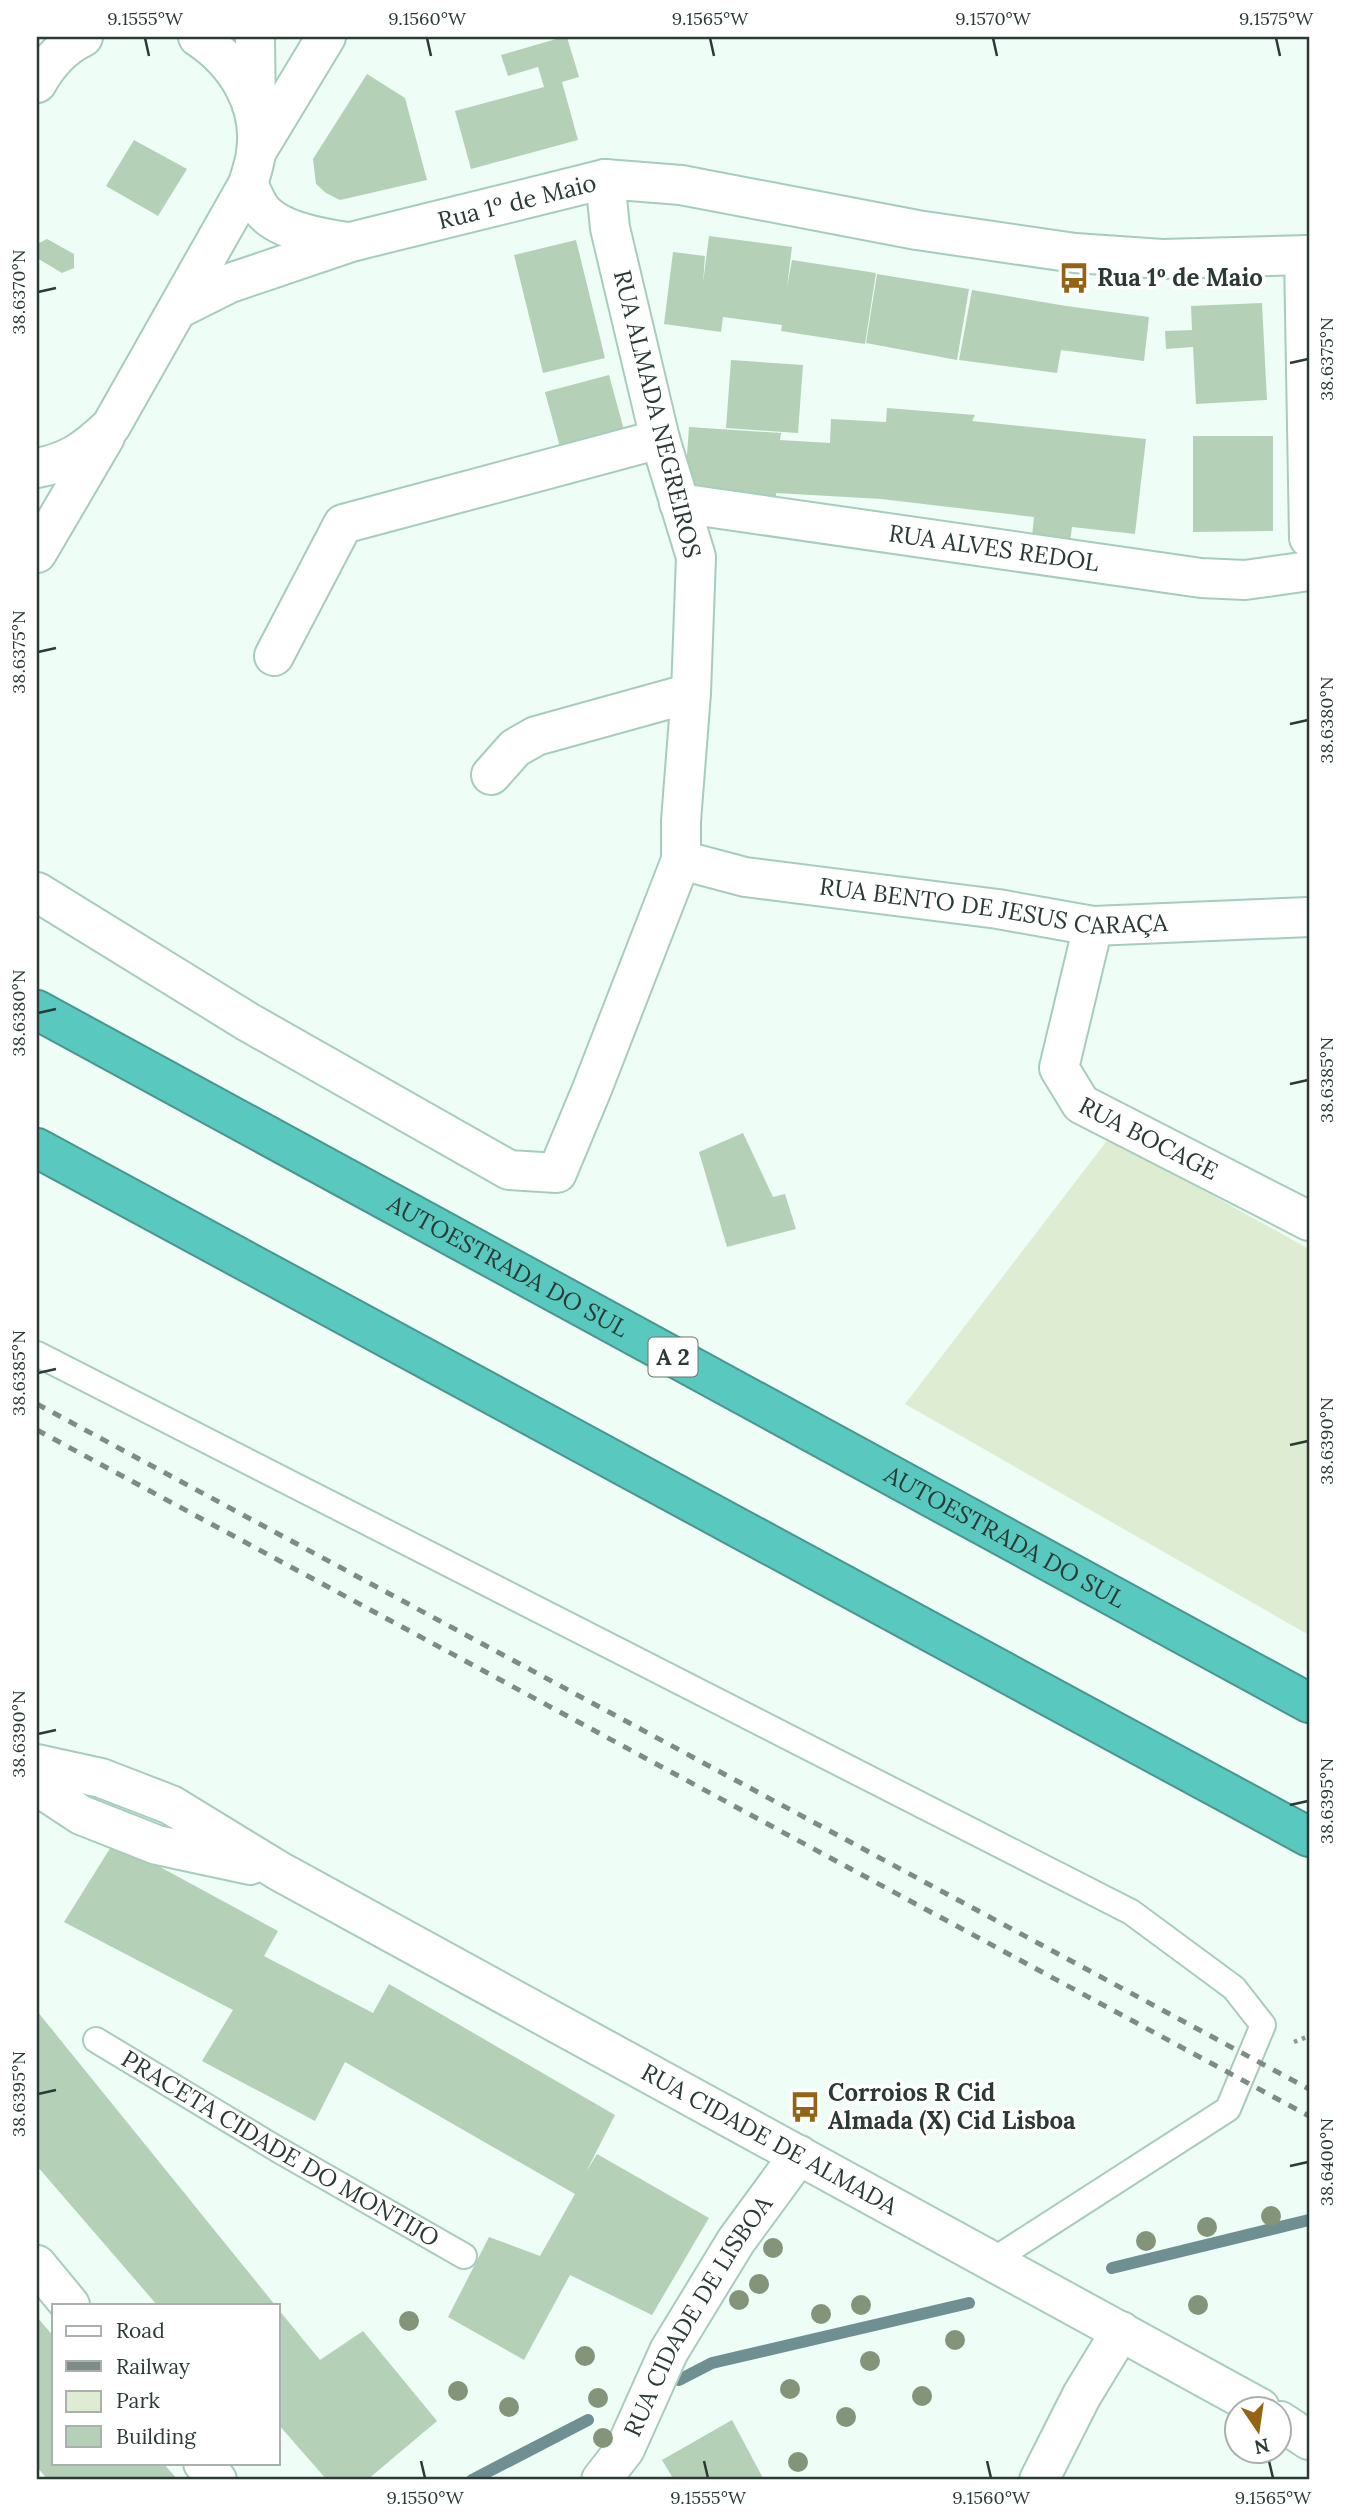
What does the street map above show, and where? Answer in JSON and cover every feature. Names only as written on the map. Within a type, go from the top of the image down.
[{"type":"highway","name":"AUTOESTRADA DO SUL","points":[[37,1010],[1309,1703]]},
{"type":"highway","points":[[37,1148],[1309,1837]]},
{"type":"street","points":[[37,83],[47,65],[71,42],[83,37]]},
{"type":"street","points":[[198,37],[225,58],[245,86],[262,211],[285,226],[318,239],[351,242]]},
{"type":"street","points":[[253,151],[255,37]]},
{"type":"street","points":[[37,553],[177,309],[253,151],[326,37]]},
{"type":"street","name":"Rua 1º de Maio","points":[[351,242],[605,180],[681,185],[917,230],[1075,253],[1162,259],[1307,255]]},
{"type":"street","name":"RUA ALMADA NEGREIROS","points":[[605,180],[610,228],[660,439],[696,557],[681,860]]},
{"type":"street","points":[[177,309],[230,283],[351,242]]},
{"type":"street","points":[[1307,255],[1309,538]]},
{"type":"street","points":[[37,468],[56,464],[87,449],[111,426]]},
{"type":"street","points":[[274,656],[343,524],[660,439]]},
{"type":"street","name":"RUA ALVES REDOL","points":[[679,503],[1201,578],[1245,580],[1309,571]]},
{"type":"street","points":[[491,775],[515,748],[536,736],[691,693]]},
{"type":"street","points":[[37,892],[248,1022],[509,1170],[557,1173],[681,860]]},
{"type":"street","name":"RUA BENTO DE JESUS CARAÇA","points":[[681,860],[745,877],[998,909],[1093,926],[1309,917]]},
{"type":"street","name":"RUA BOCAGE","points":[[1093,926],[1059,1068],[1081,1104],[1309,1221]]},
{"type":"street","name":"RUA CIDADE DE ALMADA","points":[[37,1764],[100,1778],[171,1805],[279,1871],[1233,2394]]},
{"type":"street","name":"RUA CIDADE DE ALMADA","points":[[37,1786],[81,1815],[157,1845],[279,1871]]},
{"type":"street","name":"RUA CIDADE DE LISBOA","points":[[601,2480],[625,2449],[669,2351],[736,2241],[799,2155]]},
{"type":"street","points":[[37,2265],[70,2304]]},
{"type":"street","points":[[1039,2480],[1082,2396],[1121,2331]]},
{"type":"street","points":[[1294,2430],[1309,2440]]},
{"type":"street","points":[[204,2464],[218,2480]]},
{"type":"lane","points":[[37,1354],[1131,1912],[1234,1988],[1263,2025],[1228,2109],[992,2260]]},
{"type":"lane","name":"PRACETA CIDADE DO MONTIJO","points":[[96,2040],[277,2149],[464,2256]]},
{"type":"green space","points":[[1109,1138],[1309,1249],[1309,1635],[905,1404]]},
{"type":"building","points":[[567,37],[579,77],[562,82],[578,140],[471,169],[455,111],[544,87],[538,67],[508,76],[501,55]]},
{"type":"building","points":[[367,74],[405,98],[427,180],[340,200],[316,184],[313,159]]},
{"type":"building","points":[[134,140],[187,169],[158,216],[106,186]]},
{"type":"building","points":[[709,236],[792,247],[787,287],[792,260],[876,273],[865,344],[781,331],[782,325],[723,317],[721,332],[664,324],[673,252],[705,256],[703,283]]},
{"type":"building","points":[[47,239],[74,254],[74,268],[62,273],[37,258],[37,244]]},
{"type":"building","points":[[576,240],[605,358],[543,373],[514,255]]},
{"type":"building","points":[[877,274],[969,289],[957,360],[866,343]]},
{"type":"building","points":[[972,290],[1149,317],[1144,361],[1061,350],[1057,373],[959,360]]},
{"type":"building","points":[[1262,303],[1267,400],[1196,404],[1193,347],[1166,349],[1165,331],[1192,330],[1191,306]]},
{"type":"building","points":[[731,360],[803,365],[798,433],[726,428]]},
{"type":"building","points":[[609,375],[624,430],[560,447],[545,392]]},
{"type":"building","points":[[887,408],[975,415],[972,421],[1146,439],[1135,534],[1072,527],[1069,550],[1031,546],[1034,517],[881,499],[776,493],[776,504],[684,497],[689,427],[781,433],[780,440],[830,443],[831,419],[886,422]]},
{"type":"building","points":[[1193,436],[1273,436],[1273,531],[1193,532]]},
{"type":"building","points":[[743,1133],[773,1197],[785,1194],[796,1229],[727,1247],[699,1152]]},
{"type":"building","points":[[114,1842],[278,1931],[264,1956],[373,2013],[389,1984],[615,2115],[586,2172],[597,2154],[709,2218],[652,2315],[570,2275],[524,2360],[448,2317],[489,2237],[540,2256],[575,2194],[345,2062],[315,2121],[202,2061],[233,2010],[64,1922]]},
{"type":"building","points":[[37,2011],[274,2304],[156,2304],[37,2166]]},
{"type":"building","points":[[280,2311],[320,2360],[363,2331],[437,2421],[367,2480],[327,2480],[280,2426]]},
{"type":"building","points":[[37,2317],[52,2335],[52,2464],[164,2464],[178,2480],[48,2480],[37,2467]]},
{"type":"building","points":[[732,2420],[764,2480],[674,2480],[662,2460]]},
{"type":"waterway","points":[[1112,2268],[1309,2220]]},
{"type":"waterway","points":[[679,2380],[712,2363],[969,2303]]},
{"type":"waterway","points":[[472,2480],[588,2420]]},
{"type":"railway","points":[[37,1404],[1309,2089]]},
{"type":"railway","points":[[37,1430],[1309,2116]]},
{"type":"place","name":"Rua 1º de Maio","points":[[1074,278]]},
{"type":"place","name":"Corroios R Cid Almada (X) Cid Lisboa","points":[[805,2107]]}]
